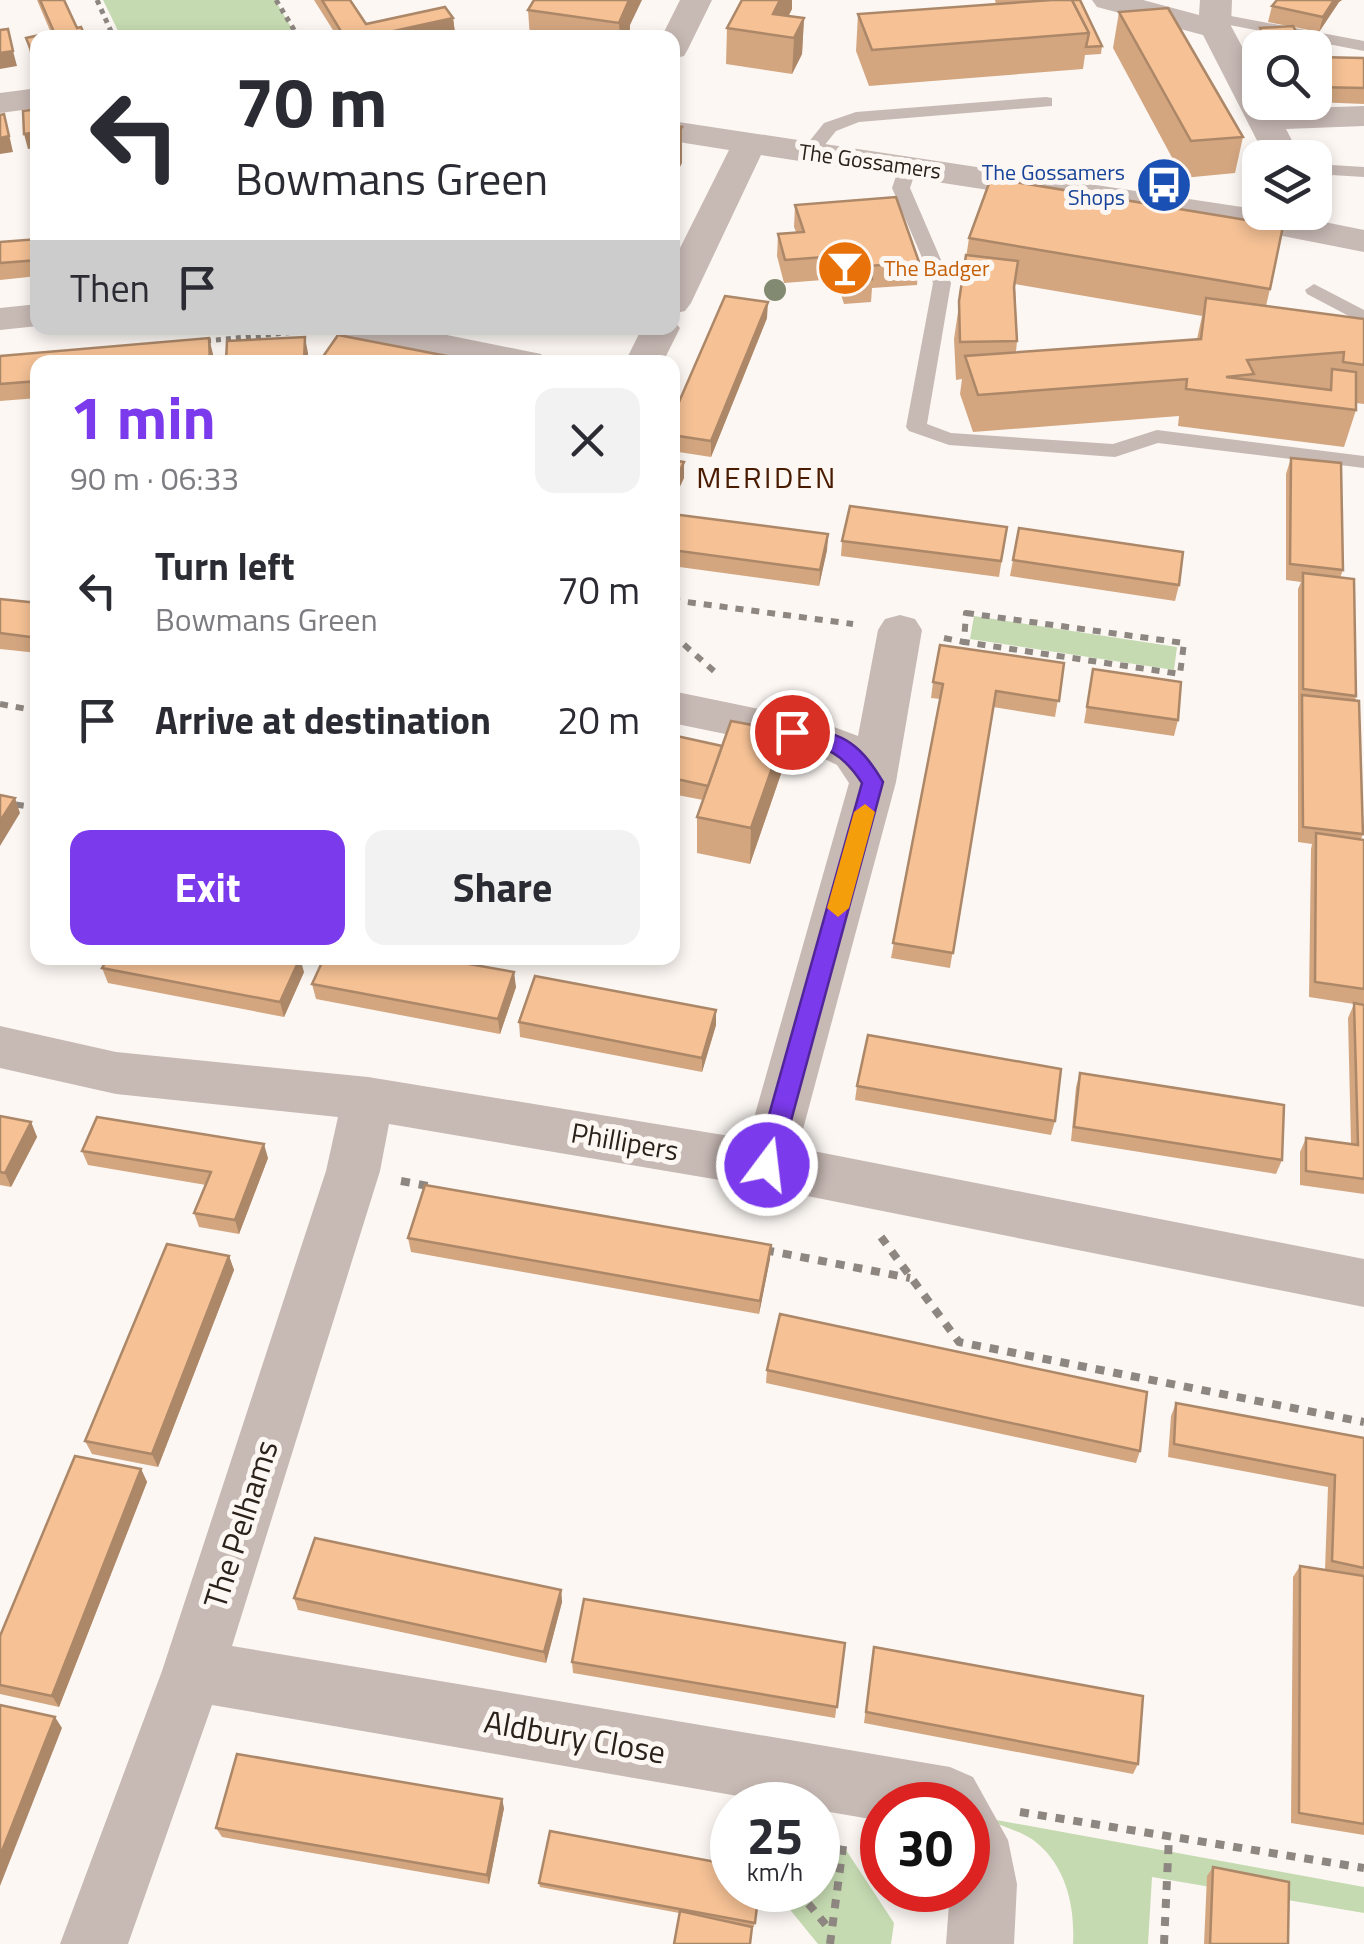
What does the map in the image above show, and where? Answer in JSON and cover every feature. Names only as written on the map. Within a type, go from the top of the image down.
[{"type":"street","points":[[680,33],[696,0]]},
{"type":"street","points":[[1108,0],[1191,24],[1216,14],[1242,71]]},
{"type":"street","points":[[0,102],[30,99]]},
{"type":"street","points":[[1332,117],[1364,116]]},
{"type":"street","points":[[1264,120],[1275,140]]},
{"type":"street","name":"The Gossamers","points":[[680,132],[1242,212]]},
{"type":"street","points":[[680,287],[749,144]]},
{"type":"street","name":"The Gossamers","points":[[1332,230],[1364,241]]},
{"type":"street","points":[[0,319],[30,316]]},
{"type":"street","points":[[393,335],[492,355]]},
{"type":"street","points":[[767,1165],[873,782],[900,630]]},
{"type":"street","points":[[680,709],[818,737],[853,753],[873,782]]},
{"type":"street","name":"Phillipers","points":[[0,1047],[116,1073],[368,1098],[767,1165],[1364,1283]]},
{"type":"street","name":"The Pelhams","points":[[94,1944],[194,1670],[354,1172],[368,1098]]},
{"type":"street","name":"Aldbury Close","points":[[194,1670],[860,1785]]},
{"type":"street","points":[[980,1944],[983,1912]]},
{"type":"lane","points":[[1216,14],[1364,46]]},
{"type":"lane","points":[[809,153],[830,127],[856,117],[1046,102]]},
{"type":"lane","points":[[908,166],[901,188],[942,282],[916,427],[949,439],[1115,451],[1157,436],[1364,462]]},
{"type":"lane","points":[[1332,170],[1364,172]]},
{"type":"lane","points":[[1314,290],[1364,318]]},
{"type":"path","points":[[97,0],[110,30]]},
{"type":"path","points":[[276,0],[294,30]]},
{"type":"path","points":[[196,341],[275,335]]},
{"type":"path","points":[[680,601],[900,630],[964,642],[1180,674],[1184,643],[966,612],[964,642]]},
{"type":"path","points":[[0,704],[30,710]]},
{"type":"path","points":[[0,802],[30,807]]},
{"type":"path","points":[[354,1172],[430,1186]]},
{"type":"path","points":[[873,1186],[868,1219],[959,1342],[1364,1422]]},
{"type":"path","points":[[757,1249],[911,1278]]},
{"type":"path","points":[[830,1944],[851,1783]]},
{"type":"path","points":[[990,1815],[1168,1836],[1364,1868]]},
{"type":"path","points":[[1164,1944],[1168,1836]]},
{"type":"path","points":[[816,1912],[832,1932]]},
{"type":"green space","points":[[103,0],[275,0],[293,30],[118,30]]},
{"type":"green space","points":[[974,616],[1177,647],[1174,670],[970,639]]},
{"type":"green space","points":[[990,1819],[1364,1887],[1364,1913],[1152,1877],[1148,1944],[1073,1944],[1070,1903],[1056,1864],[1031,1839]]},
{"type":"green space","points":[[840,1849],[846,1850],[860,1871],[860,1912],[887,1912],[894,1923],[891,1944],[818,1944],[792,1912],[840,1912]]},
{"type":"building","points":[[40,0],[64,0],[77,28],[82,30],[53,30]]},
{"type":"building","points":[[322,0],[350,0],[366,24],[445,7],[453,18],[398,30],[340,30]]},
{"type":"building","points":[[534,0],[629,0],[619,23],[528,10]]},
{"type":"building","points":[[742,0],[780,0],[773,14],[804,18],[794,38],[727,28]]},
{"type":"building","points":[[1072,0],[1089,33],[872,50],[858,14]]},
{"type":"building","points":[[1072,0],[1080,0],[1102,46],[1086,47],[1089,33]]},
{"type":"building","points":[[1277,0],[1334,0],[1323,17],[1272,6]]},
{"type":"building","points":[[1168,8],[1243,137],[1191,141],[1119,12]]},
{"type":"building","points":[[1293,26],[1295,30],[1261,30]]},
{"type":"building","points":[[8,29],[13,51],[0,53],[0,30]]},
{"type":"building","points":[[1332,57],[1364,58],[1364,88],[1332,87]]},
{"type":"building","points":[[30,110],[30,133],[24,134],[23,111]]},
{"type":"building","points":[[4,114],[9,136],[0,138],[0,115]]},
{"type":"building","points":[[991,178],[1242,219],[1242,230],[1282,230],[1270,289],[969,238]]},
{"type":"building","points":[[896,197],[919,262],[868,266],[872,279],[846,281],[837,256],[785,260],[778,234],[804,232],[795,205]]},
{"type":"building","points":[[30,240],[30,261],[0,263],[0,242]]},
{"type":"building","points":[[966,255],[1018,261],[1014,287],[1017,341],[960,342],[959,301]]},
{"type":"building","points":[[725,296],[768,302],[711,441],[680,436],[680,400]]},
{"type":"building","points":[[1206,298],[1364,319],[1364,365],[1343,362],[1344,352],[1247,360],[1254,374],[1226,377],[1331,390],[1332,369],[1356,372],[1356,410],[1186,389],[1187,379],[978,395],[965,356],[1201,339]]},
{"type":"building","points":[[338,335],[442,355],[324,355]]},
{"type":"building","points":[[305,337],[304,355],[226,355],[227,341]]},
{"type":"building","points":[[209,338],[210,355],[30,355],[30,382],[0,384],[0,356]]},
{"type":"building","points":[[1291,458],[1341,463],[1343,570],[1290,564]]},
{"type":"building","points":[[850,506],[1007,527],[1001,561],[842,541]]},
{"type":"building","points":[[680,515],[828,534],[820,570],[680,551]]},
{"type":"building","points":[[1019,528],[1183,552],[1179,585],[1013,560]]},
{"type":"building","points":[[1303,573],[1354,579],[1356,696],[1303,689]]},
{"type":"building","points":[[0,599],[30,602],[30,637],[0,633]]},
{"type":"building","points":[[940,645],[1064,663],[1059,701],[996,691],[953,953],[893,943],[943,684],[933,682]]},
{"type":"building","points":[[1093,669],[1181,682],[1178,720],[1087,707]]},
{"type":"building","points":[[1302,695],[1359,701],[1363,834],[1303,827]]},
{"type":"building","points":[[731,721],[785,731],[751,828],[697,817]]},
{"type":"building","points":[[680,737],[722,746],[708,786],[680,780]]},
{"type":"building","points":[[0,795],[15,798],[0,821]]},
{"type":"building","points":[[1316,833],[1364,840],[1364,989],[1315,982]]},
{"type":"building","points":[[104,965],[297,965],[280,1002],[102,968]]},
{"type":"building","points":[[321,965],[474,965],[514,972],[498,1019],[312,984]]},
{"type":"building","points":[[535,976],[716,1010],[702,1058],[519,1022]]},
{"type":"building","points":[[1354,1003],[1364,1005],[1364,1179],[1306,1171],[1306,1138],[1358,1145]]},
{"type":"building","points":[[868,1035],[1061,1069],[1055,1121],[857,1086]]},
{"type":"building","points":[[1080,1073],[1284,1105],[1282,1160],[1074,1127]]},
{"type":"building","points":[[0,1116],[31,1122],[5,1173],[0,1172]]},
{"type":"building","points":[[97,1117],[264,1144],[235,1220],[194,1213],[211,1172],[82,1151]]},
{"type":"building","points":[[425,1185],[771,1245],[760,1301],[408,1238]]},
{"type":"building","points":[[167,1244],[229,1256],[152,1454],[85,1441]]},
{"type":"building","points":[[780,1314],[1147,1392],[1140,1451],[767,1370]]},
{"type":"building","points":[[1176,1403],[1364,1438],[1364,1568],[1332,1561],[1335,1475],[1174,1444]]},
{"type":"building","points":[[75,1456],[141,1469],[52,1696],[0,1685],[0,1636]]},
{"type":"building","points":[[315,1538],[561,1590],[544,1652],[294,1598]]},
{"type":"building","points":[[1300,1566],[1364,1576],[1364,1824],[1299,1813]]},
{"type":"building","points":[[584,1599],[845,1643],[837,1707],[572,1662]]},
{"type":"building","points":[[874,1647],[1143,1696],[1138,1764],[866,1712]]},
{"type":"building","points":[[0,1705],[55,1717],[0,1856]]},
{"type":"building","points":[[237,1754],[502,1799],[487,1875],[216,1828]]},
{"type":"building","points":[[550,1831],[710,1861],[710,1912],[756,1912],[755,1923],[539,1883]]},
{"type":"building","points":[[1213,1867],[1289,1882],[1288,1944],[1210,1944]]},
{"type":"building","points":[[680,1911],[752,1927],[750,1944],[674,1944]]},
{"type":"slow traffic","points":[[838,908],[865,812]]},
{"type":"place","name":"The Gossamers Shops","points":[[1164,185]]},
{"type":"place","name":"The Badger","points":[[845,268]]},
{"type":"district","name":"MERIDEN","points":[[767,477]]},
{"type":"route","points":[[767,1165],[873,782],[853,753],[818,737],[792,732]]}]
